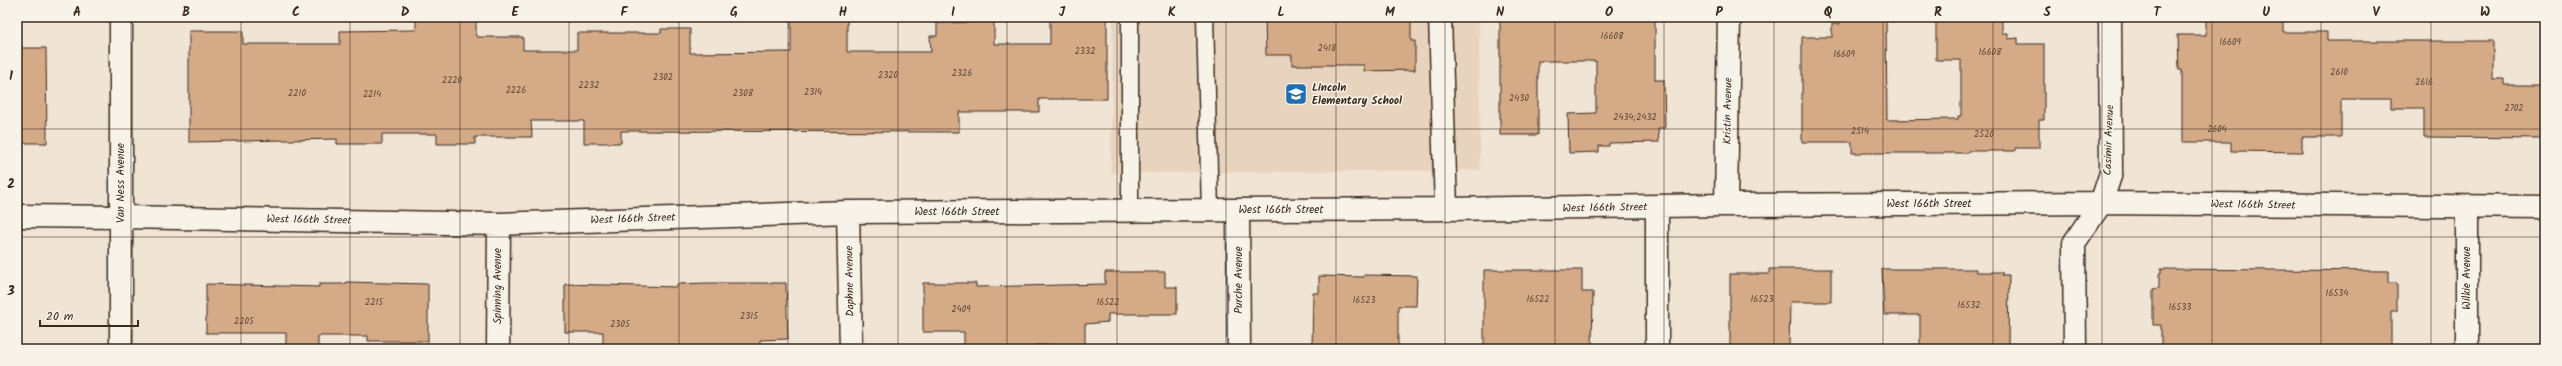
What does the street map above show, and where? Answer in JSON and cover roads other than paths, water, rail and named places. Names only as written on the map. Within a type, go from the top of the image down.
[{"type":"street","name":"Van Ness Avenue","points":[[121,17],[121,349]]},
{"type":"street","points":[[1440,17],[1446,209]]},
{"type":"street","name":"Kristin Avenue","points":[[1726,205],[1729,17]]},
{"type":"street","name":"Casimir Avenue","points":[[2075,349],[2074,243],[2101,203],[2111,172],[2110,17]]},
{"type":"street","name":"West 166th Street","points":[[17,216],[499,224],[848,212],[1210,211],[1726,205],[2101,203],[2467,208],[2545,207]]},
{"type":"street","points":[[1657,207],[1657,349]]},
{"type":"street","name":"Wilkie Avenue","points":[[2467,208],[2467,349]]},
{"type":"street","name":"Purche Avenue","points":[[1238,210],[1239,349]]},
{"type":"street","name":"Daphne Avenue","points":[[848,212],[851,349]]},
{"type":"street","name":"Spinning Avenue","points":[[498,349],[499,224]]},
{"type":"lane","points":[[1130,17],[1130,211]]},
{"type":"lane","points":[[1205,17],[1210,211]]},
{"type":"place","name":"Lincoln Elementary School","points":[[1296,94]]}]
